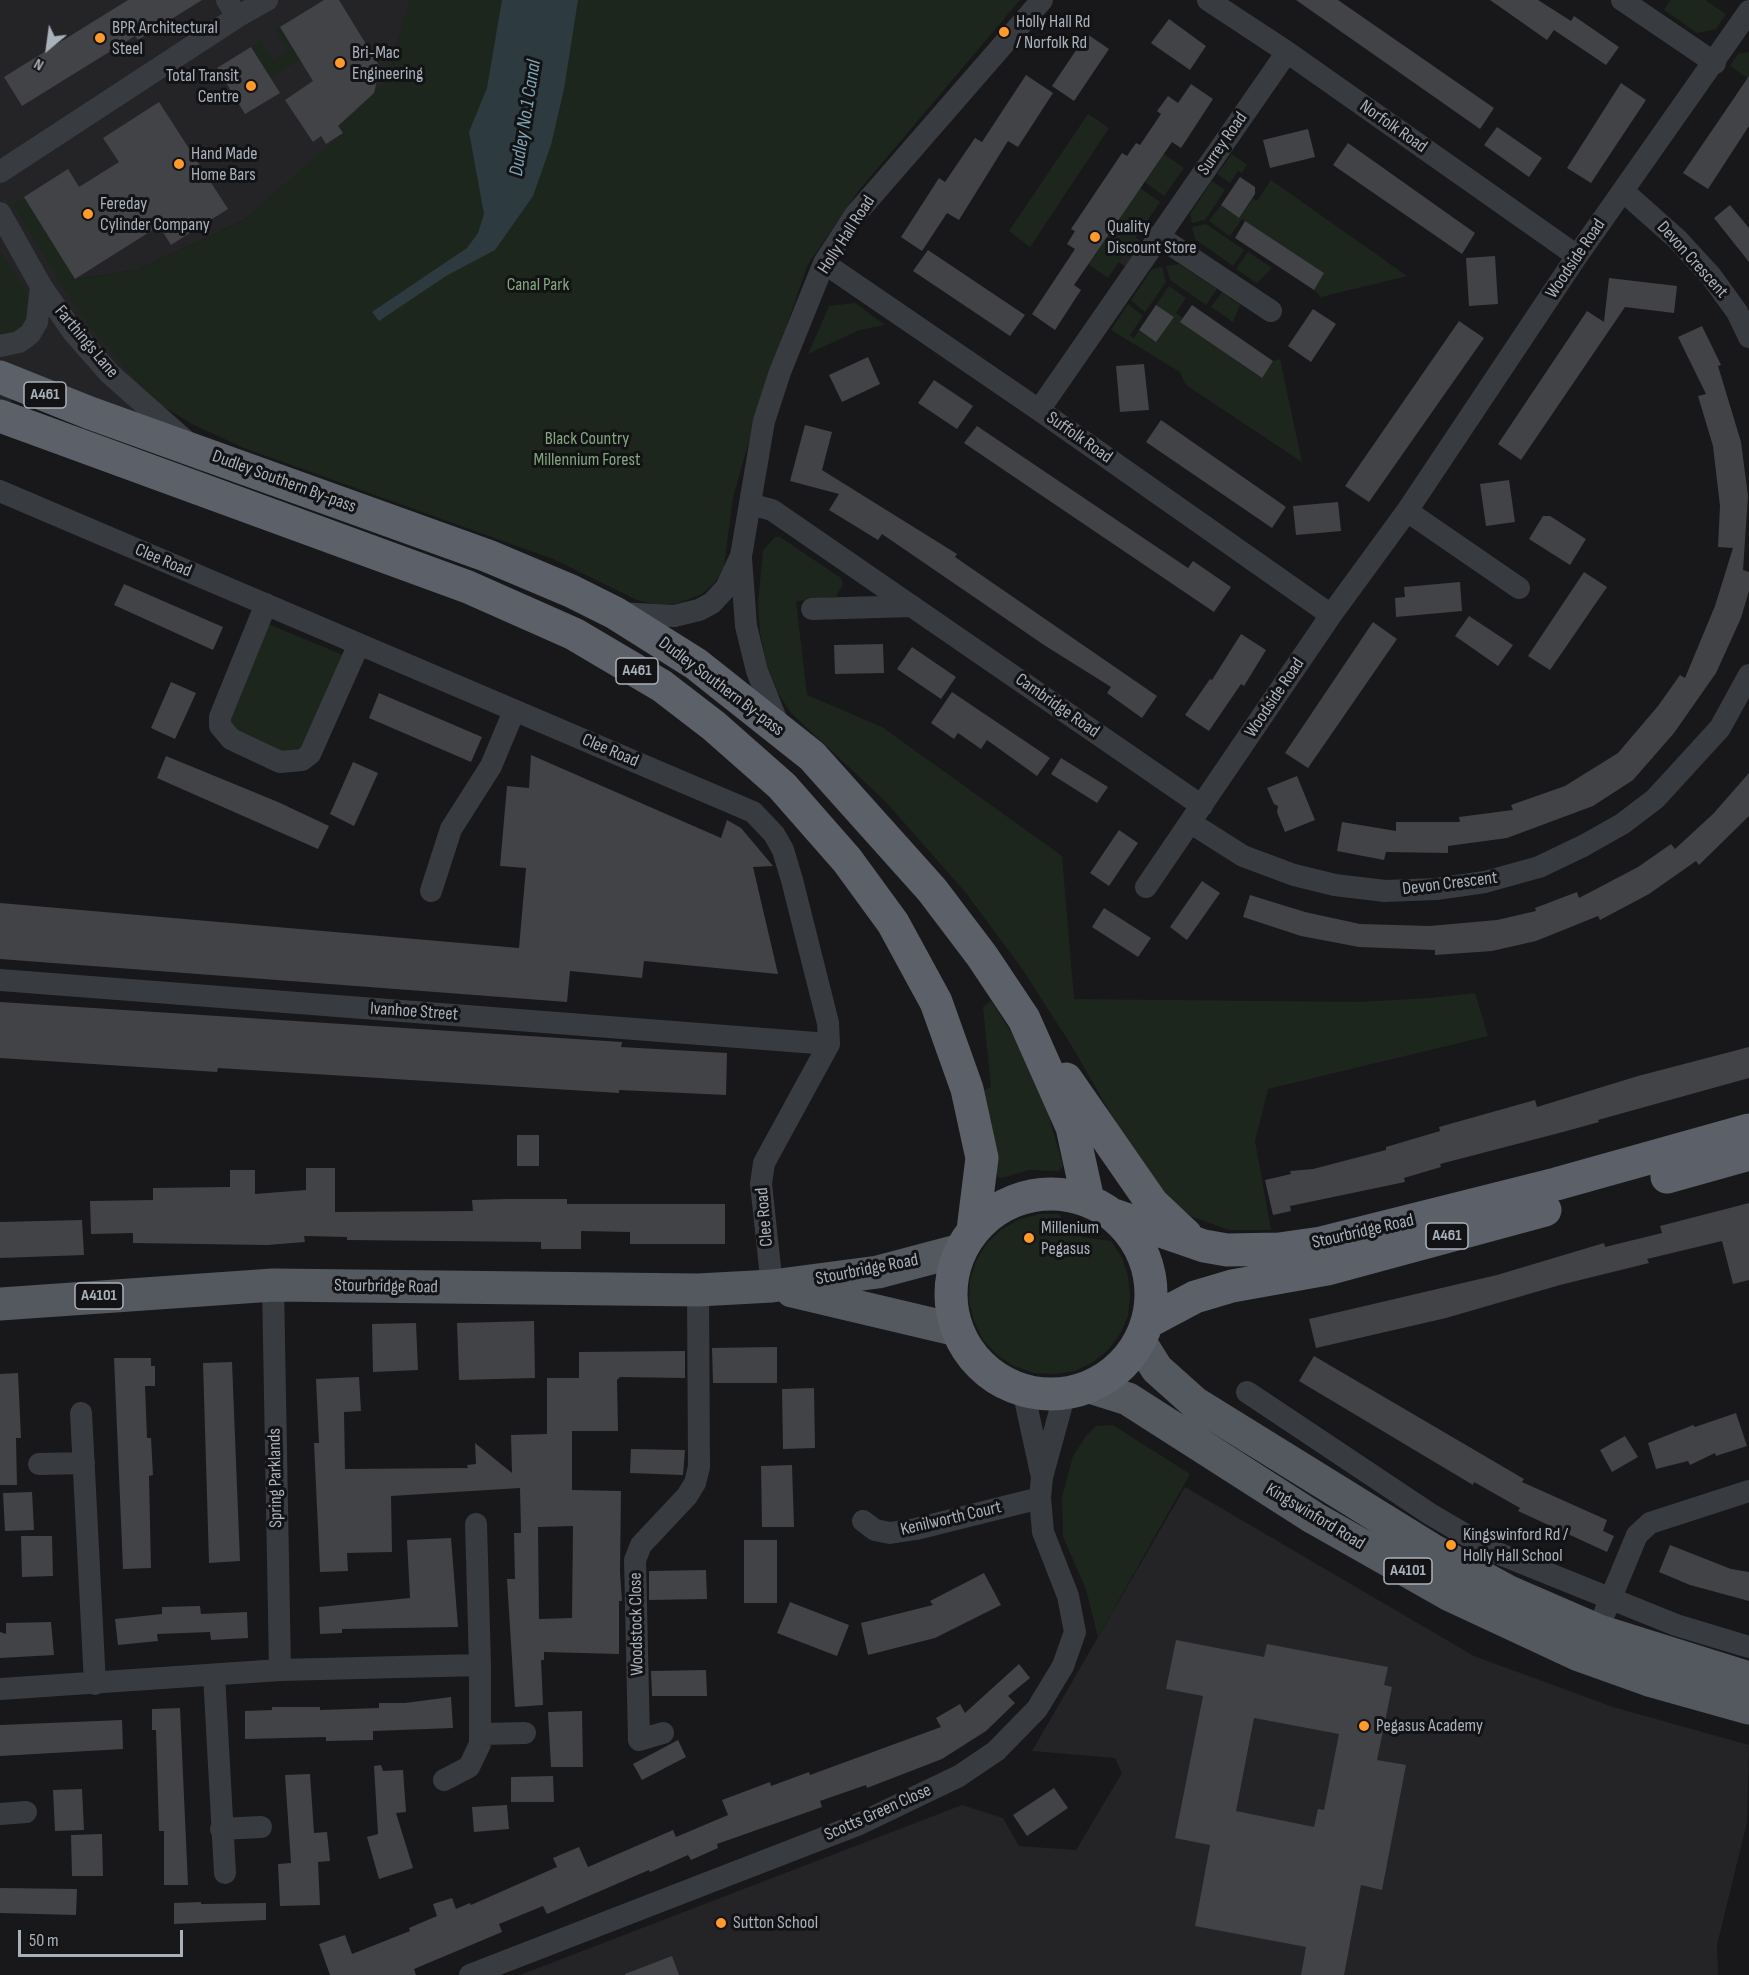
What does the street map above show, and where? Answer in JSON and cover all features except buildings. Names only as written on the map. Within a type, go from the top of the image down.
[{"type":"highway","name":"Dudley Southern By-pass","points":[[0,377],[90,413],[488,556],[571,591],[615,613],[696,664],[812,756],[932,890],[1024,1019],[1072,1127],[1101,1208]]},
{"type":"highway","name":"Dudley Southern By-pass","points":[[0,416],[468,587],[574,634],[662,686],[714,726],[782,786],[847,860],[893,922],[936,1002],[967,1089],[982,1158],[967,1240]]},
{"type":"highway","name":"A461","points":[[1024,1019],[1152,1203],[1174,1226],[1204,1246]]},
{"type":"highway","name":"Stourbridge Road","points":[[1101,1208],[1204,1246],[1249,1250],[1322,1243],[1556,1184],[1749,1130]]},
{"type":"highway","name":"Stourbridge Road","points":[[1144,1332],[1195,1297],[1232,1286],[1334,1267],[1749,1154]]},
{"type":"highway","name":"A461","points":[[1057,1193],[1101,1208],[1134,1239],[1148,1264],[1152,1293],[1144,1332],[1119,1369],[1077,1390],[1044,1394],[1023,1390],[1002,1381],[983,1368],[968,1350],[957,1330],[951,1303],[952,1274],[967,1240],[996,1209],[1026,1196],[1057,1193]]},
{"type":"main road","name":"Stourbridge Road","points":[[0,1304],[273,1285],[698,1290],[772,1286],[878,1272],[967,1240]]},
{"type":"main road","name":"Stourbridge Road","points":[[772,1286],[957,1330]]},
{"type":"main road","name":"Kingswinford Road","points":[[1144,1332],[1157,1368],[1195,1403],[1434,1551],[1509,1592],[1599,1631],[1749,1678]]},
{"type":"main road","name":"Kingswinford Road","points":[[1077,1390],[1128,1399],[1314,1518],[1448,1594],[1579,1655],[1649,1680],[1749,1708]]},
{"type":"street","points":[[0,172],[232,8],[267,0]]},
{"type":"street","name":"Holly Hall Road","points":[[781,731],[757,671],[746,626],[741,556],[756,458],[764,421],[780,372],[824,263],[869,198],[1042,0]]},
{"type":"street","name":"Norfolk Road","points":[[1208,0],[1287,52],[1577,256]]},
{"type":"street","points":[[1622,0],[1715,63]]},
{"type":"street","name":"Woodside Road","points":[[1146,887],[1331,615],[1407,511],[1577,256],[1748,15]]},
{"type":"street","name":"Surrey Road","points":[[1039,410],[1287,52]]},
{"type":"street","name":"Devon Crescent","points":[[1623,191],[1677,239],[1711,276],[1737,312],[1749,337]]},
{"type":"street","name":"Farthings Lane","points":[[0,213],[40,286],[73,332],[109,373],[198,451]]},
{"type":"street","points":[[1158,236],[1271,311]]},
{"type":"street","name":"Suffolk Road","points":[[824,263],[1039,410],[1331,615]]},
{"type":"street","points":[[0,346],[19,342],[30,334],[37,322],[40,286]]},
{"type":"street","name":"Clee Road","points":[[0,491],[753,812],[774,834],[783,850],[828,1023],[828,1044],[764,1163],[761,1184],[772,1286]]},
{"type":"street","name":"Cambridge Road","points":[[750,504],[772,510],[912,606],[1196,814]]},
{"type":"street","points":[[1407,511],[1519,588]]},
{"type":"street","name":"Holly Hall Road","points":[[615,613],[674,616],[699,610],[712,603],[726,588],[741,556]]},
{"type":"street","points":[[266,604],[220,717],[220,726],[231,740],[280,762],[302,760],[310,754],[359,644]]},
{"type":"street","points":[[812,609],[912,606]]},
{"type":"street","name":"Devon Crescent","points":[[1196,814],[1243,856],[1294,875],[1335,885],[1385,891],[1436,889],[1485,882],[1539,867],[1583,846],[1622,824],[1655,799],[1720,728],[1749,675]]},
{"type":"street","points":[[431,891],[451,829],[491,766],[514,711]]},
{"type":"street","name":"Ivanhoe Street","points":[[0,980],[828,1044]]},
{"type":"street","name":"Spring Parklands","points":[[273,1285],[280,1670]]},
{"type":"street","name":"Woodstock Close","points":[[663,1733],[639,1740],[635,1560],[641,1545],[687,1496],[695,1483],[699,1467],[698,1290]]},
{"type":"street","name":"Scotts Green Close","points":[[470,1975],[857,1825],[959,1776],[996,1751],[1037,1709],[1063,1666],[1076,1632],[1068,1596],[1043,1532],[1041,1487],[1023,1390]]},
{"type":"street","name":"Scotts Green Close","points":[[1041,1487],[1077,1390]]},
{"type":"street","name":"Kingswinford Road","points":[[1247,1392],[1430,1514],[1495,1552],[1676,1625],[1749,1647]]},
{"type":"street","points":[[81,1413],[95,1684]]},
{"type":"street","points":[[39,1464],[84,1463]]},
{"type":"street","name":"Kenilworth Court","points":[[863,1521],[875,1530],[890,1533],[908,1530],[1041,1487]]},
{"type":"street","points":[[1599,1631],[1637,1535],[1650,1523],[1749,1491]]},
{"type":"street","name":"Kingswinford Road","points":[[1336,1492],[1374,1497],[1430,1514]]},
{"type":"street","points":[[444,1780],[469,1767],[482,1734],[476,1524]]},
{"type":"street","points":[[0,1689],[280,1670],[480,1665]]},
{"type":"street","points":[[214,1675],[225,1873]]},
{"type":"street","points":[[482,1734],[525,1733]]},
{"type":"street","points":[[0,1814],[26,1812]]},
{"type":"street","points":[[221,1829],[261,1827]]},
{"type":"shaded area","points":[[0,0],[410,0],[387,81],[343,133],[244,220],[137,270],[75,279],[122,364],[157,403],[203,472],[12,399],[0,428]]},
{"type":"shaded area","points":[[1088,204],[1150,248],[1133,272],[1071,229]]},
{"type":"shaded area","name":"Pegasus Academy","points":[[1185,1487],[1474,1656],[1613,1707],[1749,1745],[1747,1822],[1717,1945],[1718,1975],[520,1975],[962,1805],[1003,1818],[1019,1846],[1076,1850],[1122,1773],[1115,1758],[1032,1751]]},
{"type":"green space","name":"Canal Park","points":[[410,0],[1020,0],[860,189],[808,264],[763,393],[733,497],[724,567],[715,582],[702,594],[678,603],[659,605],[637,600],[553,559],[244,448],[194,425],[157,403],[96,335],[76,308],[13,205],[24,197],[76,279],[137,270],[244,220],[342,133],[340,125],[387,81]]},
{"type":"green space","points":[[1670,0],[1705,0],[1726,14],[1716,29],[1697,33],[1664,10]]},
{"type":"green space","points":[[280,27],[300,60],[270,78],[251,47],[260,40],[273,60],[288,51],[276,30]]},
{"type":"green space","points":[[1749,52],[1749,79],[1730,66],[1738,54]]},
{"type":"green space","points":[[1088,114],[1109,128],[1030,247],[1009,231]]},
{"type":"green space","points":[[1164,154],[1184,168],[1164,196],[1145,182]]},
{"type":"green space","points":[[1232,154],[1247,165],[1242,173],[1238,171],[1230,183],[1217,174]]},
{"type":"green space","points":[[1271,180],[1407,276],[1321,297],[1314,290],[1324,273],[1242,219],[1230,236],[1209,221],[1221,205],[1239,218],[1253,198],[1257,201]]},
{"type":"green space","points":[[1212,181],[1225,190],[1205,220],[1192,223],[1190,214]]},
{"type":"green space","points":[[1140,188],[1160,202],[1131,245],[1111,230]]},
{"type":"green space","points":[[1206,224],[1244,250],[1233,266],[1195,239],[1192,227]]},
{"type":"green space","points":[[1105,239],[1125,253],[1108,278],[1088,264]]},
{"type":"green space","points":[[0,250],[28,296],[31,307],[29,318],[16,333],[0,338]]},
{"type":"green space","points":[[1248,252],[1272,268],[1257,283],[1236,269]]},
{"type":"green space","points":[[1179,264],[1217,289],[1206,305],[1170,280],[1166,266]]},
{"type":"green space","points":[[1162,267],[1166,282],[1145,312],[1131,300],[1152,269]]},
{"type":"green space","points":[[1169,286],[1186,298],[1176,313],[1183,318],[1181,322],[1261,378],[1273,361],[1280,359],[1302,462],[1186,385],[1180,372],[1111,330],[1128,304],[1143,316],[1130,335],[1134,338],[1139,330],[1156,342],[1173,317],[1156,305]]},
{"type":"green space","points":[[1222,292],[1240,305],[1233,322],[1211,307]]},
{"type":"green space","points":[[855,303],[885,325],[859,330],[808,354],[829,306]]},
{"type":"green space","points":[[775,537],[780,537],[841,578],[843,584],[836,597],[796,601],[807,695],[882,727],[1062,856],[1074,999],[1358,1002],[1475,993],[1488,1036],[1268,1089],[1255,1141],[1271,1230],[1229,1230],[1191,1216],[1159,1189],[1120,1130],[1073,1048],[1023,970],[966,893],[885,801],[791,713],[778,693],[767,666],[760,632],[758,604],[763,550]]},
{"type":"green space","points":[[268,624],[343,655],[301,747],[287,754],[235,732],[231,726],[231,715]]},
{"type":"green space","points":[[991,1001],[1019,1044],[1039,1081],[1063,1166],[1059,1171],[1029,1170],[999,1178],[997,1174],[996,1156],[982,1091],[991,1087],[983,1007]]},
{"type":"green space","points":[[1039,1214],[1059,1214],[1072,1232],[1082,1237],[1111,1241],[1122,1258],[1128,1276],[1130,1296],[1128,1316],[1120,1334],[1108,1350],[1093,1362],[1075,1371],[1055,1374],[1034,1373],[1014,1366],[997,1355],[983,1340],[974,1321],[969,1301],[970,1280],[976,1261],[987,1243],[1002,1229],[1020,1219]]},
{"type":"green space","points":[[1113,1425],[1190,1474],[1098,1637],[1086,1589],[1063,1537],[1062,1497],[1073,1456],[1086,1436],[1096,1426]]},
{"type":"water","name":"Dudley No.1 Canal","points":[[502,0],[578,0],[564,89],[551,145],[533,196],[495,250],[446,276],[379,321],[372,312],[467,248],[478,233],[484,214],[469,132],[487,88]]},
{"type":"place","name":"Holly Hall Rd / Norfolk Rd","points":[[1004,32]]},
{"type":"place","name":"BPR Architectural Steel","points":[[100,38]]},
{"type":"place","name":"Bri-Mac Engineering","points":[[340,63]]},
{"type":"place","name":"Total Transit Centre","points":[[251,86]]},
{"type":"place","name":"Hand Made Home Bars","points":[[179,164]]},
{"type":"place","name":"Fereday Cylinder Company","points":[[88,214]]},
{"type":"place","name":"Quality Discount Store","points":[[1095,237]]},
{"type":"place","name":"Millenium Pegasus","points":[[1029,1238]]},
{"type":"place","name":"Kingswinford Rd / Holly Hall School","points":[[1451,1545]]},
{"type":"place","name":"Pegasus Academy","points":[[1364,1726]]},
{"type":"place","name":"Sutton School","points":[[721,1923]]},
{"type":"park label","name":"Black Country Millennium Forest","points":[[587,449]]}]
